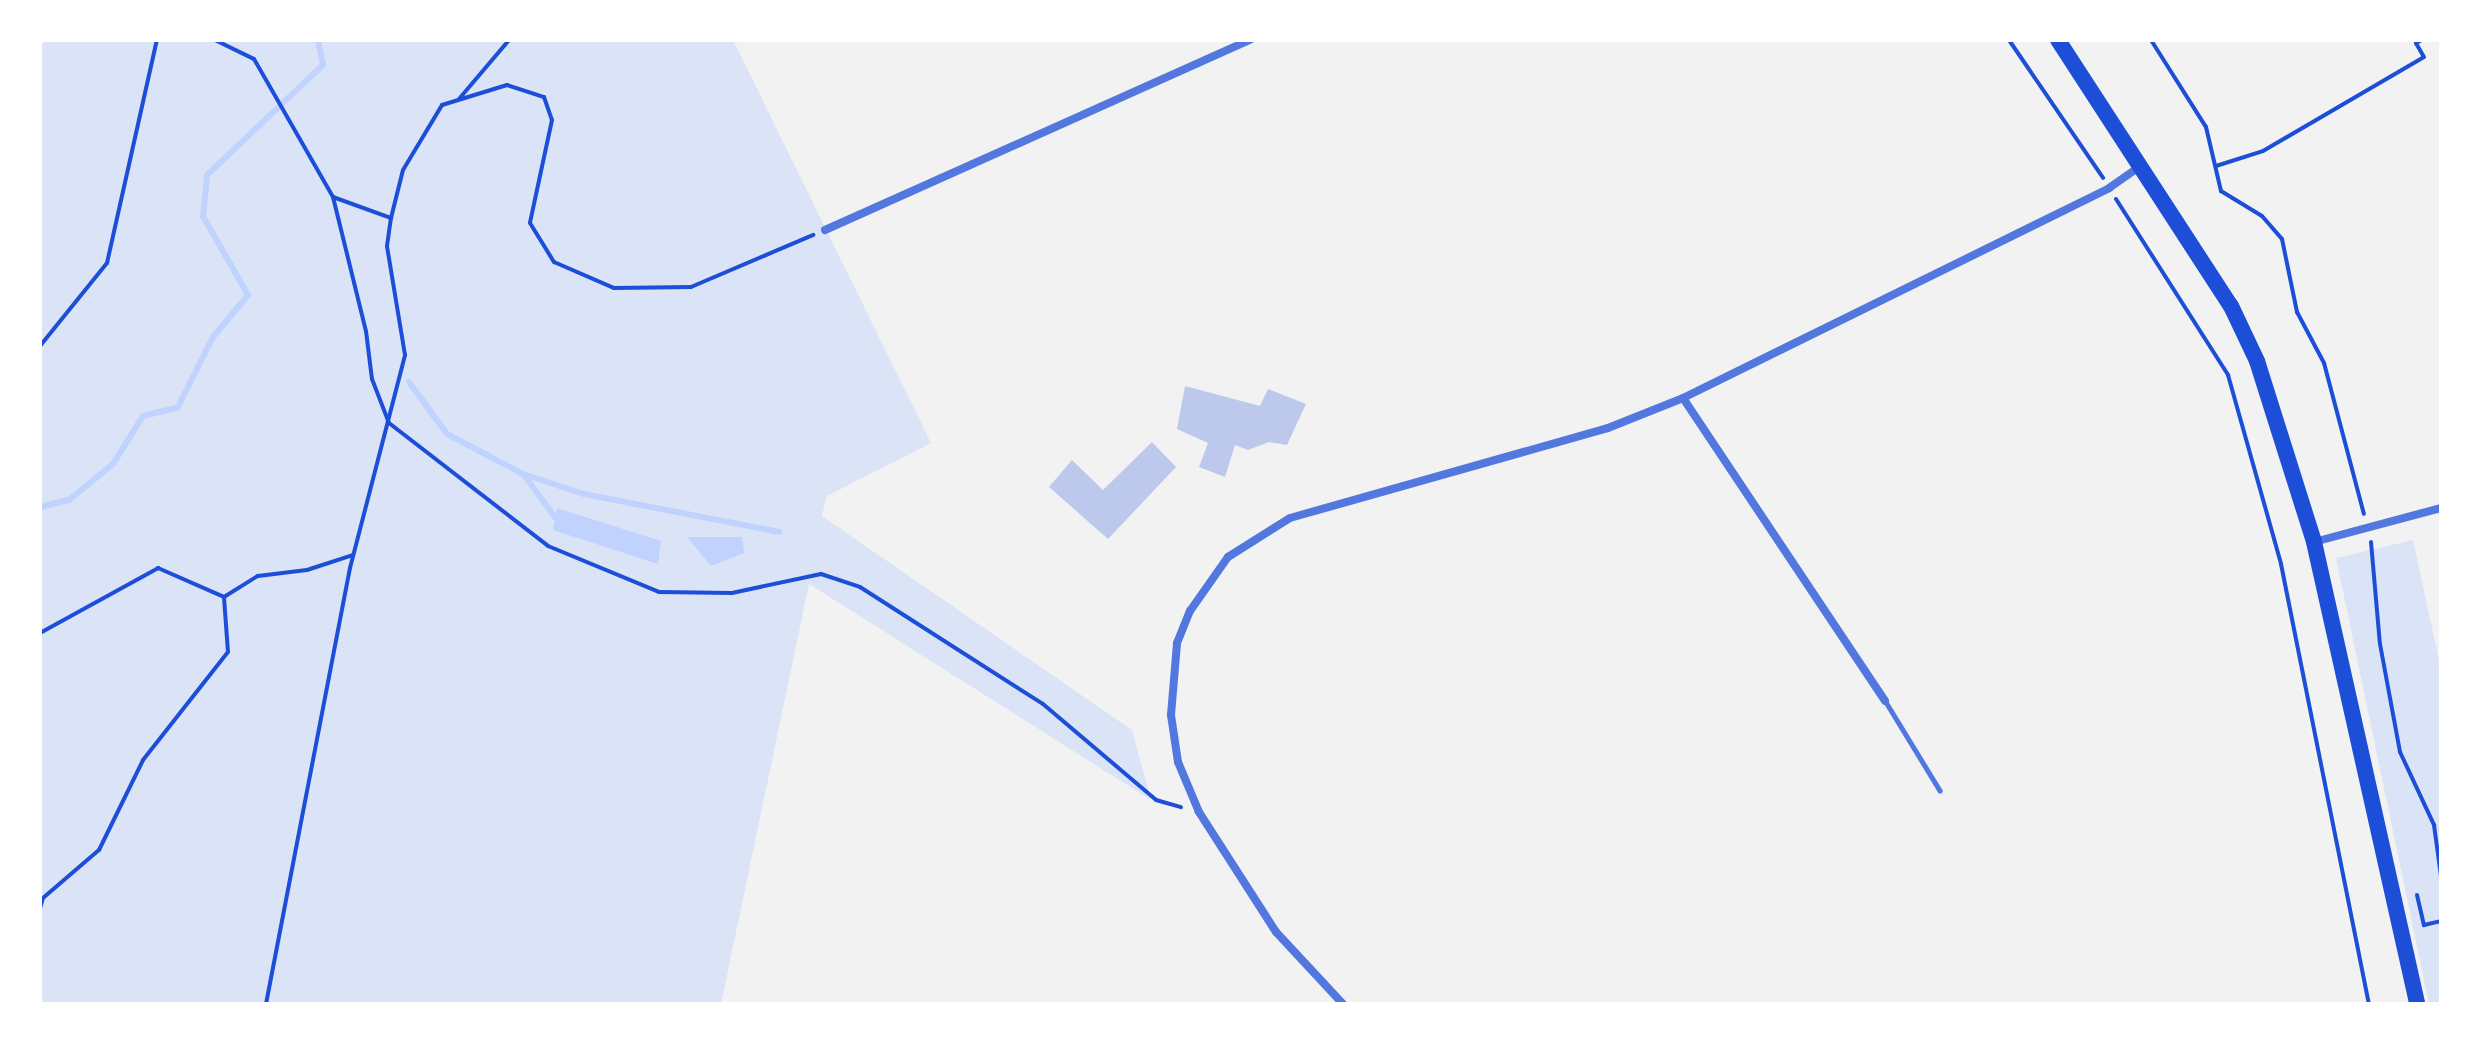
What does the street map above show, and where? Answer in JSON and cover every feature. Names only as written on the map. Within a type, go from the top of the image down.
[{"type":"main road","points":[[2058,40],[2231,306],[2257,361],[2314,542],[2417,1004]]},
{"type":"street","points":[[825,230],[1250,40]]},
{"type":"street","points":[[1343,1004],[1276,932],[1199,812],[1178,762],[1172,681],[1177,643],[1190,611],[1228,557],[1290,518],[1608,428],[1683,398],[2109,188],[2141,166]]},
{"type":"street","points":[[1683,398],[1885,701]]},
{"type":"street","points":[[2314,542],[2441,508]]},
{"type":"lane","points":[[1885,701],[1940,791]]},
{"type":"path","points":[[40,346],[107,263],[157,40]]},
{"type":"path","points":[[215,40],[254,59],[333,197],[366,331],[372,379],[389,423],[548,546],[659,592],[732,593],[821,574],[860,587],[1043,704],[1156,800],[1199,812]]},
{"type":"path","points":[[457,101],[509,40]]},
{"type":"path","points":[[2009,40],[2109,188],[2228,375],[2281,564],[2369,1004]]},
{"type":"path","points":[[2151,40],[2206,127],[2221,191],[2262,216],[2282,239],[2297,312],[2324,363],[2368,527],[2380,644],[2400,752],[2434,825],[2441,876]]},
{"type":"path","points":[[2216,166],[2263,151],[2424,57],[2416,43],[2422,40]]},
{"type":"path","points":[[266,1004],[353,555],[405,355],[387,246],[391,218],[403,170],[442,105],[507,85],[544,97],[552,120],[530,223],[554,262],[614,288],[691,287],[825,230]]},
{"type":"path","points":[[333,197],[391,218]]},
{"type":"path","points":[[224,597],[258,576],[307,570],[353,555]]},
{"type":"path","points":[[40,633],[158,568],[224,597]]},
{"type":"path","points":[[40,908],[43,898],[99,850],[143,760],[228,652],[224,597]]},
{"type":"path","points":[[2417,895],[2424,925],[2441,921]]},
{"type":"shaded area","points":[[44,40],[733,40],[931,443],[827,496],[822,516],[1132,730],[1151,800],[809,584],[721,1004],[40,1004],[40,54]]},
{"type":"shaded area","points":[[2413,540],[2441,670],[2441,1004],[2429,1004],[2336,558]]},
{"type":"water","points":[[557,508],[661,541],[658,564],[553,530]]},
{"type":"water","points":[[687,537],[742,537],[744,553],[711,566]]},
{"type":"building","points":[[1185,386],[1260,406],[1268,389],[1306,404],[1287,445],[1269,442],[1248,450],[1235,445],[1225,477],[1199,467],[1208,443],[1177,429]]},
{"type":"building","points":[[1152,442],[1176,467],[1108,539],[1049,487],[1072,460],[1103,490]]},
{"type":"waterway","points":[[40,507],[69,500],[113,464],[143,416],[178,407],[213,337],[248,295],[203,216],[207,175],[323,65],[318,40]]},
{"type":"waterway","points":[[409,382],[447,434],[523,474],[584,494],[779,532]]},
{"type":"waterway","points":[[524,475],[555,517]]}]
